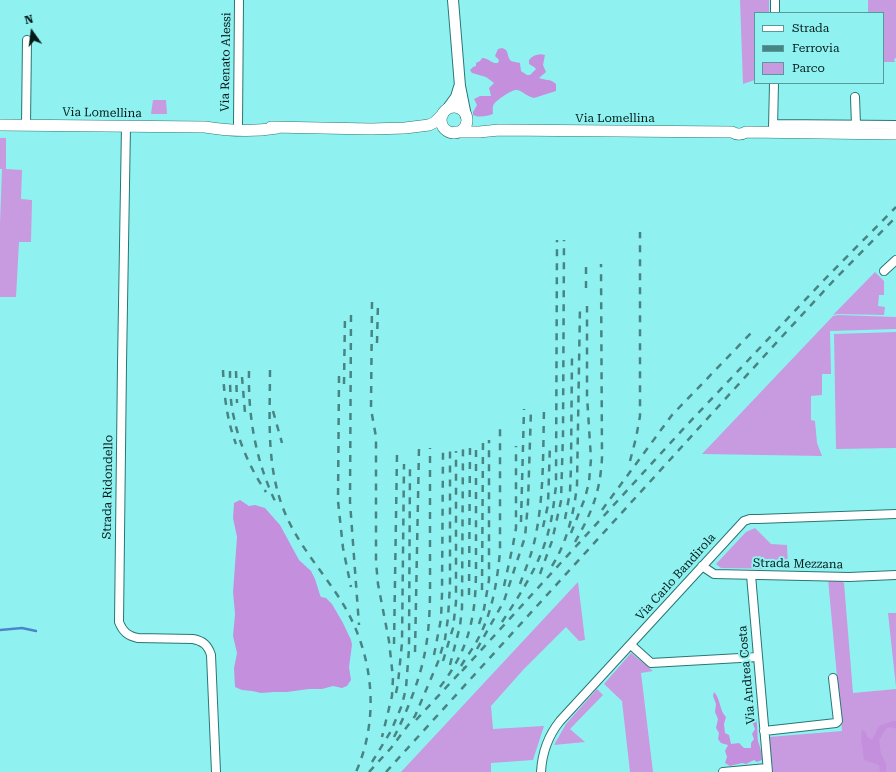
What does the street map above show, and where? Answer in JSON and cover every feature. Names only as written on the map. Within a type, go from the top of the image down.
[{"type":"main road","name":"Via Lomellina","points":[[205,127],[224,124],[259,125],[277,128],[371,129],[424,126],[435,122],[445,111],[457,107],[477,126],[499,130]]},
{"type":"main road","points":[[445,111],[442,123],[444,127],[451,132],[462,129],[466,122],[466,117]]},
{"type":"main road","name":"Via Lomellina","points":[[0,125],[205,127],[224,130],[259,131],[277,128]]},
{"type":"main road","name":"Via Lomellina","points":[[371,129],[416,133],[437,130],[451,132],[499,130],[732,132],[736,130],[743,130],[746,132],[773,129],[896,134]]},
{"type":"street","name":"Via Renato Alessi","points":[[238,124],[239,0]]},
{"type":"street","points":[[453,0],[460,86],[466,117]]},
{"type":"street","points":[[775,0],[775,12]]},
{"type":"street","points":[[26,126],[27,40]]},
{"type":"street","points":[[773,129],[774,84]]},
{"type":"street","points":[[445,111],[456,97],[460,86]]},
{"type":"street","points":[[855,97],[856,125]]},
{"type":"street","name":"Via Lomellina","points":[[773,129],[856,125],[896,126]]},
{"type":"street","name":"Strada Ridondello","points":[[126,126],[119,622],[124,632],[132,637],[193,638],[206,644],[211,655],[216,772]]},
{"type":"street","points":[[884,271],[896,260]]},
{"type":"street","name":"Via Carlo Bandirola","points":[[541,772],[542,758],[545,747],[555,727],[744,521],[750,519],[896,514]]},
{"type":"street","name":"Strada Mezzana","points":[[702,566],[714,574],[849,577],[896,575]]},
{"type":"street","name":"Via Andrea Costa","points":[[751,575],[767,770]]},
{"type":"street","points":[[631,645],[651,663],[758,657]]},
{"type":"street","points":[[764,731],[836,723],[838,721],[833,678]]},
{"type":"street","points":[[723,772],[767,770]]},
{"type":"green space","points":[[740,0],[769,0],[769,12],[754,12],[754,80],[743,84]]},
{"type":"green space","points":[[868,0],[896,0],[895,62],[884,62],[884,12],[868,12]]},
{"type":"green space","points":[[153,100],[166,100],[167,114],[151,114]]},
{"type":"green space","points":[[0,138],[6,138],[6,169],[22,170],[21,199],[32,200],[31,242],[19,242],[16,297],[0,297],[2,169],[0,169]]},
{"type":"green space","points":[[875,272],[884,281],[884,295],[879,295],[878,306],[885,307],[884,315],[833,315]]},
{"type":"green space","points":[[833,316],[896,317],[896,329],[830,331],[831,374],[822,374],[822,395],[811,396],[811,420],[815,421],[817,443],[822,456],[702,454]]},
{"type":"green space","points":[[896,332],[896,448],[836,449],[834,334]]},
{"type":"green space","points":[[755,528],[771,544],[787,545],[788,569],[721,568],[716,564],[746,532]]},
{"type":"green space","points":[[828,579],[840,580],[844,583],[853,693],[896,689],[896,772],[773,772],[769,737],[842,731]]},
{"type":"green space","points":[[578,582],[585,640],[579,641],[566,627],[523,670],[491,706],[493,729],[544,726],[533,760],[491,763],[491,772],[401,772]]},
{"type":"green space","points":[[888,613],[896,613],[896,687]]},
{"type":"green space","points":[[631,653],[653,671],[641,673],[653,772],[630,772],[622,701],[604,684]]},
{"type":"green space","points":[[597,689],[603,695],[570,729],[585,742],[554,745],[566,724]]},
{"type":"shaded area","points":[[502,48],[506,50],[511,61],[520,63],[521,71],[527,75],[530,75],[536,69],[529,64],[529,60],[536,55],[545,55],[543,65],[546,72],[539,78],[554,82],[556,84],[556,91],[534,98],[518,90],[514,90],[494,104],[493,114],[481,117],[473,115],[477,105],[474,99],[480,96],[491,96],[489,88],[494,83],[486,77],[472,73],[470,70],[476,66],[476,63],[482,58],[498,63],[499,60],[495,56],[498,49]]},
{"type":"shaded area","points":[[240,500],[249,506],[255,505],[265,508],[280,525],[299,560],[311,571],[321,597],[326,598],[332,604],[343,623],[352,645],[349,667],[351,680],[347,686],[342,688],[333,686],[322,689],[261,693],[242,690],[235,687],[234,668],[237,653],[233,636],[235,614],[233,592],[237,537],[233,518],[234,503]]},
{"type":"shaded area","points":[[714,692],[726,717],[724,724],[725,733],[729,735],[731,744],[739,743],[744,748],[751,748],[751,743],[754,739],[752,734],[755,729],[751,719],[756,719],[758,741],[762,760],[757,762],[754,760],[746,764],[742,763],[730,766],[725,763],[727,757],[725,751],[728,745],[721,743],[718,739],[719,733],[716,728],[718,719],[715,712],[716,704],[713,696]]},
{"type":"shaded area","points":[[896,721],[896,729],[892,727],[887,728],[879,740],[881,754],[886,763],[886,772],[880,772],[879,765],[864,760],[861,735],[862,730],[866,732],[867,737],[872,740],[879,726]]},
{"type":"waterway","points":[[0,630],[22,628],[36,631]]},
{"type":"railway","points":[[462,671],[685,427],[824,280],[896,207]]},
{"type":"railway","points":[[386,772],[777,342],[835,279],[896,217]]},
{"type":"railway","points":[[630,461],[640,416],[640,232]]},
{"type":"railway","points":[[502,622],[536,566],[545,542],[553,508],[556,486],[557,240]]},
{"type":"railway","points":[[540,574],[552,541],[561,501],[563,434],[564,240]]},
{"type":"railway","points":[[586,264],[586,288]]},
{"type":"railway","points":[[575,542],[594,502],[601,470],[601,264]]},
{"type":"railway","points":[[372,302],[371,409],[376,437],[376,562],[378,584],[389,641],[393,678],[392,696],[382,737]]},
{"type":"railway","points":[[377,343],[378,302]]},
{"type":"railway","points":[[571,533],[585,498],[589,482],[591,459],[587,396],[587,306]]},
{"type":"railway","points":[[552,566],[566,537],[574,506],[577,485],[580,307]]},
{"type":"railway","points":[[344,384],[345,314]]},
{"type":"railway","points":[[351,315],[350,502],[359,625]]},
{"type":"railway","points":[[602,510],[672,415],[753,331]]},
{"type":"railway","points":[[565,519],[570,492],[572,355]]},
{"type":"railway","points":[[223,370],[226,408],[236,444]]},
{"type":"railway","points":[[270,370],[271,457],[283,508],[300,542],[336,593],[348,613],[358,635],[365,657],[371,703],[369,726],[364,750],[356,772]]},
{"type":"railway","points":[[230,371],[230,388],[236,427],[242,447],[266,492]]},
{"type":"railway","points":[[236,371],[237,403]]},
{"type":"railway","points":[[249,371],[250,406],[255,440],[264,473],[277,505]]},
{"type":"railway","points":[[339,376],[338,501],[343,548],[351,587]]},
{"type":"railway","points":[[242,377],[245,413]]},
{"type":"railway","points":[[521,522],[524,409]]},
{"type":"railway","points":[[477,649],[504,601],[525,537],[528,503],[531,409]]},
{"type":"railway","points":[[520,584],[533,547],[539,519],[543,472],[544,409]]},
{"type":"railway","points":[[273,411],[282,443]]},
{"type":"railway","points":[[461,666],[484,627],[496,585],[500,552],[500,429]]},
{"type":"railway","points":[[482,590],[483,440]]},
{"type":"railway","points":[[479,624],[484,609],[489,580],[489,440]]},
{"type":"railway","points":[[543,527],[548,505],[550,444]]},
{"type":"railway","points":[[450,665],[460,626],[462,608],[463,446]]},
{"type":"railway","points":[[469,595],[470,446]]},
{"type":"railway","points":[[440,687],[454,667],[461,653],[472,621],[476,578],[476,446]]},
{"type":"railway","points":[[504,586],[516,528],[516,446]]},
{"type":"railway","points":[[415,652],[419,448]]},
{"type":"railway","points":[[394,737],[404,717],[416,684],[423,662],[427,640],[430,593],[430,448]]},
{"type":"railway","points":[[369,772],[391,748],[415,716],[438,662],[445,639],[450,585],[450,450]]},
{"type":"railway","points":[[434,655],[441,619],[443,451]]},
{"type":"railway","points":[[443,661],[453,628],[456,602],[456,451]]},
{"type":"railway","points":[[394,644],[397,454]]},
{"type":"railway","points":[[396,693],[402,643],[404,464]]},
{"type":"railway","points":[[372,762],[391,731],[402,705],[406,688],[409,649],[410,464]]},
{"type":"railway","points":[[416,720],[465,667]]}]
